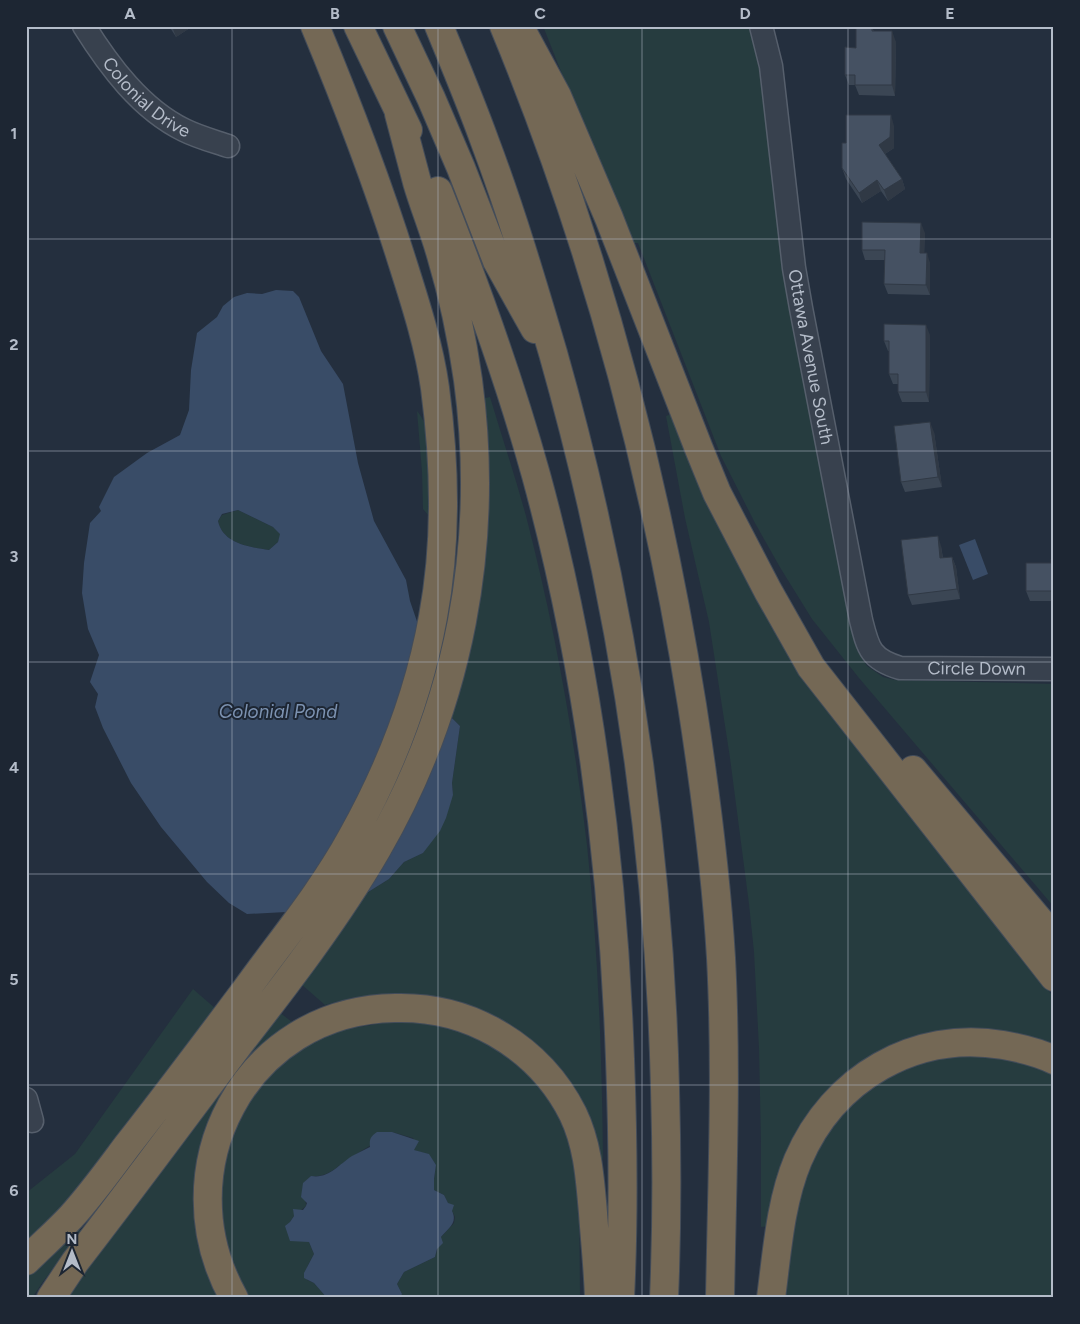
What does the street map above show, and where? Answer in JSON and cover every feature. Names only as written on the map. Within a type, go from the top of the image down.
[{"type":"highway","points":[[26,1261],[70,1218],[96,1187],[310,904],[351,840],[383,776],[413,699],[431,624],[440,558],[442,516],[442,465],[434,385],[410,287],[386,210],[315,26]]},
{"type":"highway","points":[[358,26],[399,114],[434,179],[473,280],[506,375],[536,476],[557,562],[581,676],[604,841],[619,1017],[622,1108],[620,1298]]},
{"type":"highway","points":[[397,26],[461,168],[496,261],[558,372]]},
{"type":"highway","points":[[439,26],[506,201],[536,294],[558,372],[593,507],[606,567],[635,730],[647,817],[657,926],[663,1029],[667,1165],[664,1298]]},
{"type":"highway","points":[[504,26],[553,154],[617,357],[654,504],[683,653],[708,820],[721,955],[723,1030],[720,1298]]},
{"type":"highway","points":[[519,26],[556,96],[609,218],[698,450],[717,493],[768,591],[811,667],[1054,977]]},
{"type":"highway","points":[[51,1298],[75,1262],[318,940],[360,877],[379,846],[418,765],[446,685],[458,642],[470,575],[475,517],[473,431],[468,380],[460,332],[442,256],[418,184],[399,114]]},
{"type":"highway","points":[[768,591],[830,670],[1054,938]]},
{"type":"highway","points":[[234,1298],[219,1267],[208,1213],[210,1165],[223,1121],[245,1082],[273,1052],[311,1028],[333,1018],[353,1012],[379,1008],[439,1011],[459,1016],[481,1024],[504,1037],[539,1065],[563,1097],[579,1130],[588,1167],[600,1298]]},
{"type":"highway","points":[[771,1298],[784,1210],[798,1160],[826,1111],[860,1079],[896,1058],[925,1048],[955,1042],[978,1042],[1013,1047],[1054,1060]]},
{"type":"street","name":"Colonial Drive","points":[[84,26],[118,73],[142,100],[159,115],[184,130],[228,146]]},
{"type":"street","name":"Ottawa Avenue South","points":[[761,26],[772,74],[794,268],[860,620],[871,652],[886,664],[900,668]]},
{"type":"street","name":"Circle Down","points":[[900,668],[1054,670]]},
{"type":"street","points":[[26,1099],[32,1121]]},
{"type":"green space","points":[[543,26],[749,26],[760,72],[788,303],[857,650],[867,666],[883,677],[895,680],[1054,684],[1054,907],[859,678],[812,619],[781,569],[721,456],[638,243],[629,243]]},
{"type":"green space","points":[[490,397],[522,501],[536,557],[562,679],[576,762],[587,845],[597,962],[603,1159],[599,1159],[560,1074],[392,995],[355,997],[325,1005],[301,984],[365,894],[389,879],[404,862],[423,853],[453,795],[452,783],[460,726],[449,715],[481,399]]},
{"type":"green space","points":[[417,411],[423,421],[430,446],[429,516],[423,509]]},
{"type":"green space","points":[[675,413],[708,500],[1010,939],[1054,998],[1054,1048],[870,1057],[770,1226],[761,1227],[759,1048],[754,952],[749,904],[730,758],[709,622],[685,518],[666,416]]},
{"type":"green space","points":[[238,510],[273,527],[281,534],[278,542],[269,550],[246,546],[225,535],[218,521],[222,515]]},
{"type":"green space","points":[[193,989],[216,1009],[127,1133],[26,1247],[26,1193],[75,1154]]},
{"type":"green space","points":[[279,1012],[292,1022],[262,1044],[250,1056],[220,1100],[221,1298],[65,1298]]},
{"type":"green space","points":[[407,1019],[447,1024],[485,1040],[518,1062],[551,1100],[571,1140],[579,1183],[580,1298],[400,1298],[402,1294],[397,1284],[404,1272],[435,1257],[441,1237],[454,1223],[455,1217],[444,1195],[434,1190],[436,1165],[428,1154],[413,1150],[416,1146],[413,1138],[392,1132],[328,1173],[311,1176],[304,1183],[306,1206],[290,1222],[309,1242],[314,1254],[307,1267],[307,1280],[314,1283],[327,1298],[249,1298],[239,1281],[220,1224],[222,1172],[236,1124],[248,1103],[267,1078],[301,1047],[329,1032]]},
{"type":"green space","points":[[984,1053],[1027,1063],[1054,1074],[1054,1298],[785,1298],[797,1204],[814,1150],[844,1108],[899,1069],[943,1055]]},
{"type":"green space","points":[[70,1229],[82,1230],[32,1298],[26,1298],[26,1271]]},
{"type":"water","name":"Colonial Pond","points":[[276,290],[293,291],[299,297],[321,351],[343,384],[358,463],[374,521],[406,580],[410,601],[449,715],[460,726],[452,783],[453,795],[440,831],[423,853],[404,862],[389,879],[365,894],[286,912],[247,914],[229,903],[207,882],[161,827],[131,783],[103,728],[95,707],[98,694],[90,682],[99,655],[88,629],[82,593],[90,523],[101,511],[99,507],[114,477],[147,453],[180,435],[189,410],[191,370],[197,333],[217,317],[223,306],[234,297],[247,293],[262,294]],"holes":[[[238,510],[273,527],[280,534],[278,542],[269,550],[238,543],[225,535],[218,521],[222,514]]]},
{"type":"water","points":[[975,539],[988,574],[973,580],[959,545]]},
{"type":"water","points":[[377,1132],[392,1132],[419,1141],[414,1150],[429,1154],[436,1165],[434,1190],[444,1195],[448,1203],[454,1205],[452,1211],[454,1219],[441,1237],[443,1243],[437,1249],[435,1257],[404,1272],[397,1284],[402,1294],[400,1298],[327,1298],[314,1283],[304,1278],[304,1273],[314,1254],[309,1242],[290,1241],[285,1226],[294,1216],[293,1209],[303,1210],[306,1206],[307,1203],[301,1197],[303,1183],[311,1176],[328,1173],[352,1156],[370,1147],[371,1138]]},
{"type":"building","points":[[856,28],[872,28],[872,31],[892,31],[892,85],[855,85],[855,75],[845,75],[845,47],[856,48]]},
{"type":"building","points":[[846,115],[891,115],[890,137],[879,145],[902,179],[884,190],[877,180],[859,193],[842,168],[842,143],[846,143]]},
{"type":"building","points":[[862,222],[921,223],[920,253],[927,253],[926,285],[884,284],[885,250],[862,250]]},
{"type":"building","points":[[884,324],[926,325],[926,392],[898,392],[898,374],[889,374],[889,341],[884,341]]},
{"type":"building","points":[[930,422],[938,477],[901,482],[894,426]]},
{"type":"building","points":[[938,536],[940,558],[952,557],[957,589],[908,595],[901,540]]},
{"type":"building","points":[[1051,559],[1054,559],[1054,591],[1026,591],[1026,563],[1051,563]]}]
